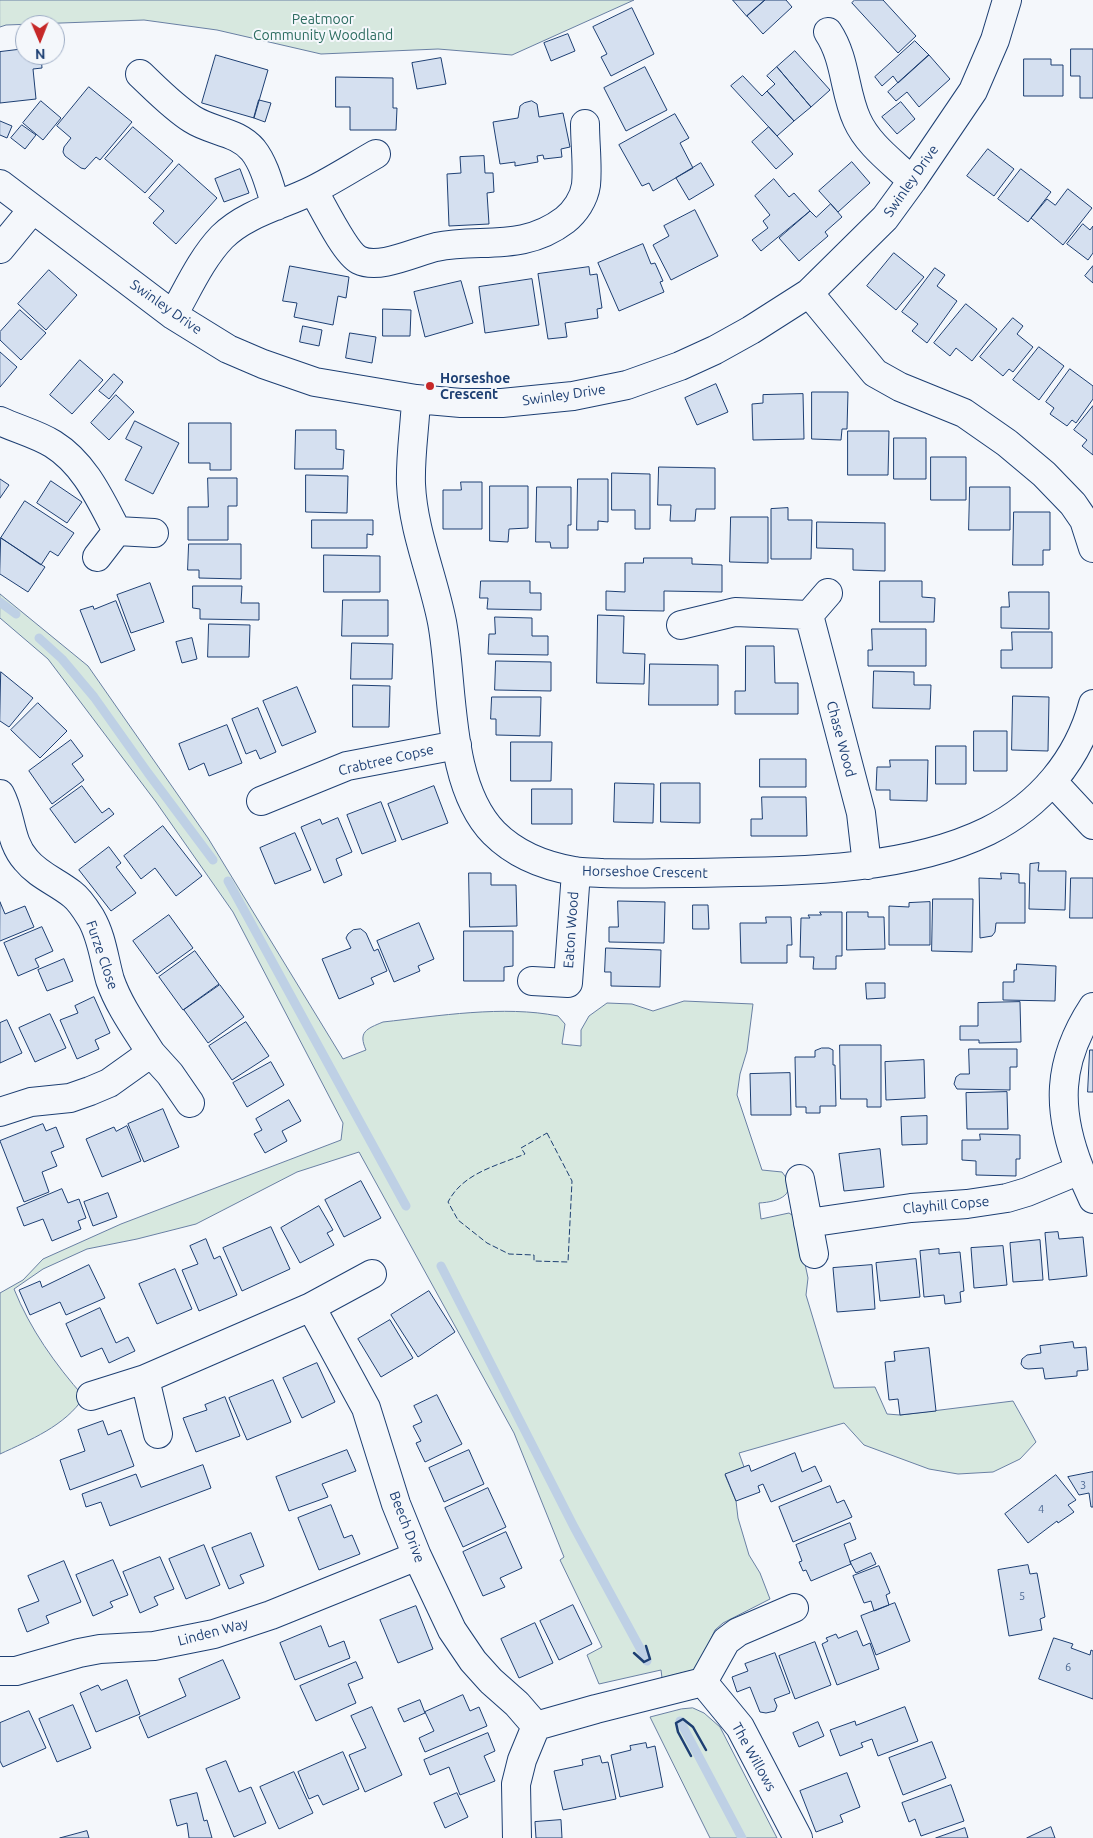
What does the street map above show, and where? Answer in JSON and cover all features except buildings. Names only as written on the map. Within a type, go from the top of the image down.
[{"type":"street","name":"Swinley Drive","points":[[0,184],[173,315],[228,349],[263,364],[315,382],[416,399],[461,403],[502,403],[573,396],[628,384],[680,366],[715,350],[751,330],[809,293],[886,218],[973,91],[995,40],[1007,0]]},
{"type":"street","points":[[828,32],[838,50],[844,79],[858,121],[865,134],[912,181]]},
{"type":"street","points":[[140,74],[171,104],[193,120],[237,136],[253,150],[268,180],[276,206]]},
{"type":"street","points":[[313,190],[347,248],[356,258],[364,262],[394,260],[449,245],[522,241],[534,238],[558,225],[575,211],[580,202],[586,186],[585,124]]},
{"type":"street","points":[[173,315],[206,258],[223,236],[242,222],[313,190],[376,154]]},
{"type":"street","points":[[0,249],[33,209]]},
{"type":"street","points":[[809,293],[875,372],[900,388],[964,413],[1007,443],[1044,474],[1073,504],[1084,520],[1093,548]]},
{"type":"street","name":"Horseshoe Crescent","points":[[416,399],[411,482],[415,514],[442,623],[456,745],[465,785],[476,809],[493,832],[515,850],[547,864],[576,872],[630,874],[714,872],[867,864],[910,858],[958,843],[988,831],[1020,812],[1053,782],[1070,759],[1083,733],[1093,704]]},
{"type":"street","points":[[0,421],[52,444],[68,456],[90,482],[117,531]]},
{"type":"street","points":[[117,531],[154,533]]},
{"type":"street","points":[[97,557],[117,531]]},
{"type":"street","points":[[680,625],[735,612],[809,615],[828,593]]},
{"type":"street","name":"Chase Wood","points":[[809,615],[861,813],[867,864]]},
{"type":"street","name":"Crabtree Copse","points":[[261,802],[347,766],[456,745]]},
{"type":"street","points":[[1053,782],[1093,825]]},
{"type":"street","name":"Furze Close","points":[[0,794],[6,805],[14,843],[20,853],[38,872],[73,894],[84,907],[99,936],[116,996],[126,1015],[151,1053],[170,1074],[190,1102]]},
{"type":"street","name":"Eaton Wood","points":[[532,981],[568,983],[576,872]]},
{"type":"street","points":[[1093,1008],[1070,1050],[1064,1074],[1063,1089],[1067,1133],[1071,1148],[1093,1199]]},
{"type":"street","points":[[0,1112],[31,1102],[70,1098],[90,1091],[109,1083],[151,1053]]},
{"type":"street","name":"Clayhill Copse","points":[[808,1223],[910,1208],[966,1204],[1007,1198],[1027,1192],[1080,1170]]},
{"type":"street","points":[[800,1180],[814,1254]]},
{"type":"street","points":[[91,1396],[145,1379],[311,1307],[372,1274]]},
{"type":"street","name":"Beech Drive","points":[[311,1307],[366,1408],[396,1504],[417,1556],[460,1644],[491,1681],[517,1704],[536,1726]]},
{"type":"street","points":[[145,1379],[158,1434]]},
{"type":"street","name":"Linden Way","points":[[0,1671],[16,1671],[100,1649],[154,1646],[214,1634],[270,1615],[417,1556]]},
{"type":"street","points":[[517,1838],[516,1784],[522,1760],[536,1726],[703,1682],[726,1641],[749,1626],[794,1608]]},
{"type":"street","name":"The Willows","points":[[703,1682],[740,1727],[798,1838]]},
{"type":"green space","name":"Peatmoor Community Woodland","points":[[0,0],[634,0],[512,55],[438,49],[321,54],[217,30],[144,20],[65,23],[65,15],[15,15],[15,25],[0,27]]},
{"type":"green space","points":[[0,594],[88,666],[208,838],[343,1059],[366,1050],[363,1035],[368,1029],[383,1022],[493,1011],[537,1013],[558,1016],[565,1024],[562,1044],[581,1046],[581,1030],[589,1016],[607,1003],[632,1004],[653,1011],[684,1001],[753,1004],[747,1051],[740,1074],[737,1095],[762,1170],[782,1172],[789,1186],[788,1191],[780,1199],[759,1203],[761,1219],[789,1213],[795,1217],[808,1278],[806,1295],[834,1388],[875,1387],[887,1414],[900,1415],[1013,1401],[1036,1442],[1020,1459],[993,1472],[958,1474],[929,1469],[864,1445],[844,1423],[739,1453],[744,1467],[725,1475],[736,1501],[738,1518],[749,1555],[760,1573],[770,1599],[723,1623],[715,1630],[697,1669],[662,1678],[661,1670],[599,1684],[587,1655],[602,1647],[560,1560],[564,1557],[514,1433],[359,1152],[297,1172],[196,1224],[87,1249],[43,1269],[14,1289],[20,1304],[44,1346],[84,1397],[57,1424],[0,1454],[0,1293],[23,1280],[43,1259],[121,1224],[341,1140],[343,1123],[233,912],[156,802],[48,659],[0,618]]},
{"type":"green space","points":[[693,1708],[704,1713],[720,1727],[777,1838],[710,1838],[650,1717]]},
{"type":"waterway","points":[[0,602],[16,614]]},
{"type":"waterway","points":[[39,638],[62,659],[94,697],[213,860]]},
{"type":"waterway","points":[[228,881],[406,1206]]},
{"type":"waterway","points":[[441,1266],[574,1527],[647,1661]]},
{"type":"waterway","points":[[680,1721],[742,1838]]},
{"type":"fence","points":[[547,1133],[572,1181],[568,1262],[534,1261],[534,1255],[509,1254],[487,1243],[458,1220],[448,1202],[454,1192],[471,1177],[525,1154],[521,1148],[547,1133]]},
{"type":"wall","points":[[634,1653],[644,1662],[650,1659],[646,1646]]},
{"type":"wall","points":[[691,1756],[678,1732],[676,1723],[683,1719],[693,1727],[706,1750]]},
{"type":"place","name":"Horseshoe Crescent","points":[[430,386]]}]
